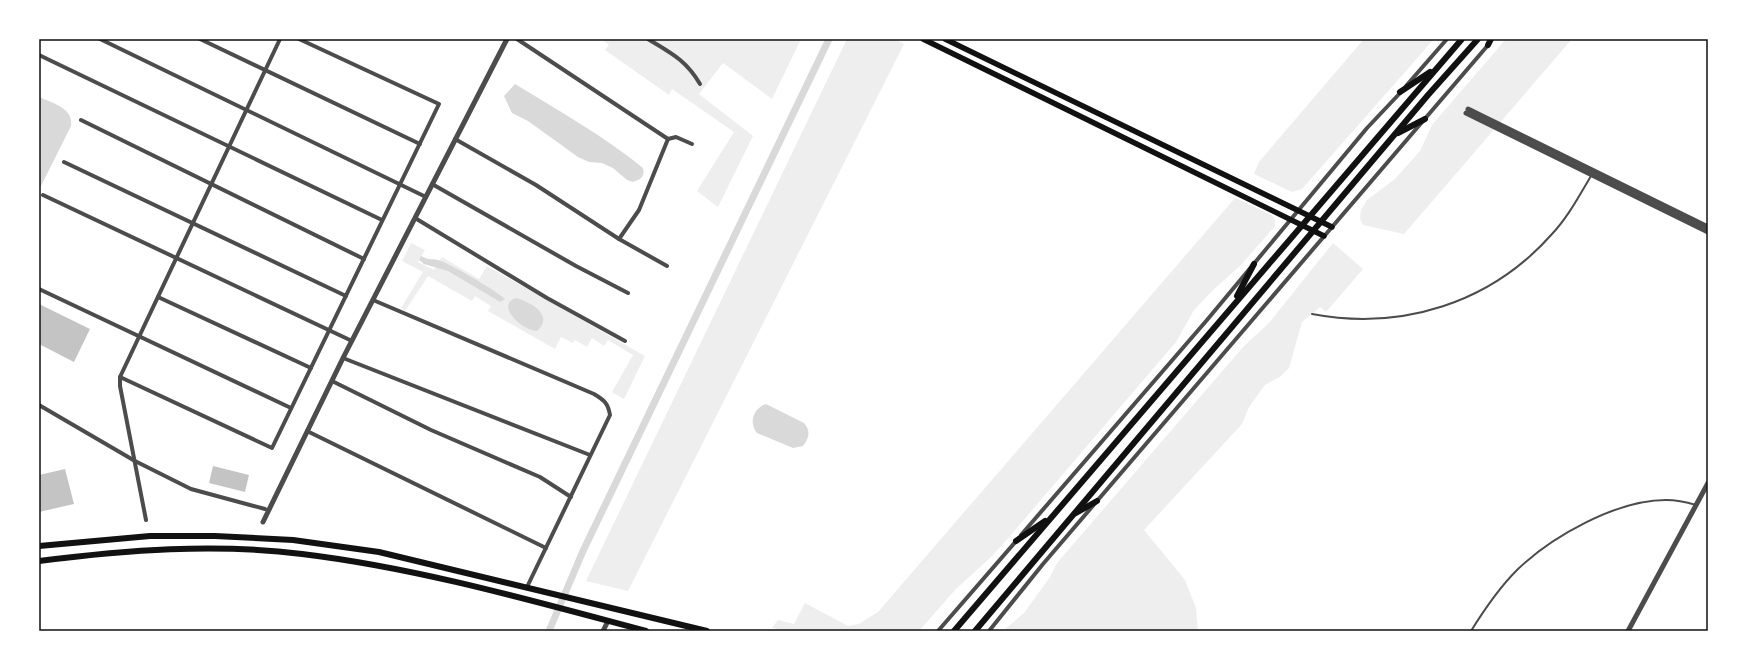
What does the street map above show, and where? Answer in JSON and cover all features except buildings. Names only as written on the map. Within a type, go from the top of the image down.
[{"type":"main road","points":[[923,39],[1324,236]]},
{"type":"main road","points":[[945,39],[1332,227]]},
{"type":"main road","points":[[954,631],[1462,39]]},
{"type":"main road","points":[[975,631],[1395,134],[1478,39]]},
{"type":"main road","points":[[1400,92],[1438,66]]},
{"type":"main road","points":[[1395,134],[1424,119]]},
{"type":"main road","points":[[1233,306],[1254,264]]},
{"type":"main road","points":[[1072,516],[1097,501]]},
{"type":"main road","points":[[1016,541],[1053,515]]},
{"type":"main road","points":[[39,546],[150,536],[215,536],[293,540],[379,552],[708,631]]},
{"type":"main road","points":[[39,561],[104,553],[176,548],[250,550],[301,554],[361,562],[407,571],[646,631]]},
{"type":"street","points":[[100,39],[110,41],[246,110],[426,197]]},
{"type":"street","points":[[200,39],[420,144]]},
{"type":"street","points":[[146,520],[120,386],[120,377],[280,39]]},
{"type":"street","points":[[120,377],[272,448],[439,104],[300,39]]},
{"type":"street","points":[[263,522],[352,341],[507,39]]},
{"type":"street","points":[[517,39],[668,139],[676,137],[692,144]]},
{"type":"street","points":[[648,39],[692,68],[700,84]]},
{"type":"street","points":[[938,631],[1254,264],[1368,128],[1447,39]]},
{"type":"street","points":[[989,631],[1097,501],[1491,41]]},
{"type":"street","points":[[39,55],[382,220]]},
{"type":"street","points":[[1467,111],[1708,232]]},
{"type":"street","points":[[81,120],[364,259]]},
{"type":"street","points":[[456,139],[536,185],[619,239],[667,266]]},
{"type":"street","points":[[619,239],[639,210],[668,139]]},
{"type":"street","points":[[64,162],[346,296]]},
{"type":"street","points":[[1593,173],[1708,226]]},
{"type":"street","points":[[432,184],[576,266],[628,293]]},
{"type":"street","points":[[43,194],[352,341]]},
{"type":"street","points":[[415,218],[547,298],[625,341]]},
{"type":"street","points":[[39,289],[291,408]]},
{"type":"street","points":[[158,297],[311,368]]},
{"type":"street","points":[[373,300],[604,399],[608,405],[610,415],[527,587]]},
{"type":"street","points":[[344,358],[590,455]]},
{"type":"street","points":[[332,381],[431,430],[540,477],[571,496]]},
{"type":"street","points":[[39,405],[135,461],[191,489],[265,509]]},
{"type":"street","points":[[307,431],[546,548]]},
{"type":"street","points":[[1628,631],[1708,483]]},
{"type":"street","points":[[602,631],[608,621]]},
{"type":"lane","points":[[1312,314],[1354,319],[1398,318],[1449,304],[1484,290],[1511,272],[1552,235],[1573,206],[1593,173]]},
{"type":"lane","points":[[1471,631],[1481,614],[1516,571],[1554,540],[1578,526],[1610,512],[1633,505],[1664,500],[1696,505]]},
{"type":"shaded area","points":[[601,39],[801,39],[772,99],[723,63],[699,94],[753,136],[718,207],[697,191],[734,132],[672,89],[669,95],[605,50],[609,45]]},
{"type":"shaded area","points":[[847,39],[894,39],[904,44],[628,591],[586,581]]},
{"type":"shaded area","points":[[1364,39],[1434,39],[1302,189],[1292,192],[1254,174],[1259,162]]},
{"type":"shaded area","points":[[1506,39],[1572,39],[1404,234],[1363,225],[1360,218],[1361,210],[1367,200],[1395,179],[1420,151],[1432,125]]},
{"type":"shaded area","points":[[515,84],[613,145],[643,168],[643,176],[633,182],[627,180],[613,168],[602,163],[589,162],[578,157],[528,121],[512,113],[504,96]]},
{"type":"shaded area","points":[[39,97],[66,110],[71,120],[71,126],[39,190]]},
{"type":"shaded area","points":[[1235,198],[1272,215],[1275,220],[1275,226],[1241,265],[1213,290],[1194,310],[1176,342],[1010,536],[992,556],[955,590],[919,631],[786,631],[772,628],[778,620],[794,624],[805,603],[848,626],[859,624],[878,612]]},
{"type":"shaded area","points":[[411,243],[425,250],[418,262],[434,270],[442,257],[479,279],[487,266],[645,356],[624,399],[612,392],[633,355],[608,340],[604,346],[592,338],[587,347],[575,340],[573,343],[561,337],[555,349],[488,311],[491,306],[475,296],[472,301],[428,276],[405,311],[401,308],[423,272],[402,261]]},
{"type":"shaded area","points":[[1333,243],[1363,269],[1326,312],[1320,307],[1302,322],[1289,368],[1281,376],[1265,385],[1249,407],[1242,424],[1144,530],[1185,580],[1196,608],[1198,631],[1003,631],[1024,613],[1050,577],[1057,563],[1244,346],[1269,323]]},
{"type":"shaded area","points":[[421,256],[438,260],[452,266],[505,299],[500,302],[448,271],[424,264],[419,260]]},
{"type":"shaded area","points":[[516,298],[534,306],[542,315],[542,325],[537,331],[524,327],[509,312],[508,306],[510,301]]},
{"type":"shaded area","points":[[766,404],[804,423],[808,429],[808,434],[807,440],[803,446],[793,448],[757,433],[753,424],[754,416],[758,409]]},
{"type":"waterway","points":[[549,631],[583,551],[829,39]]}]
